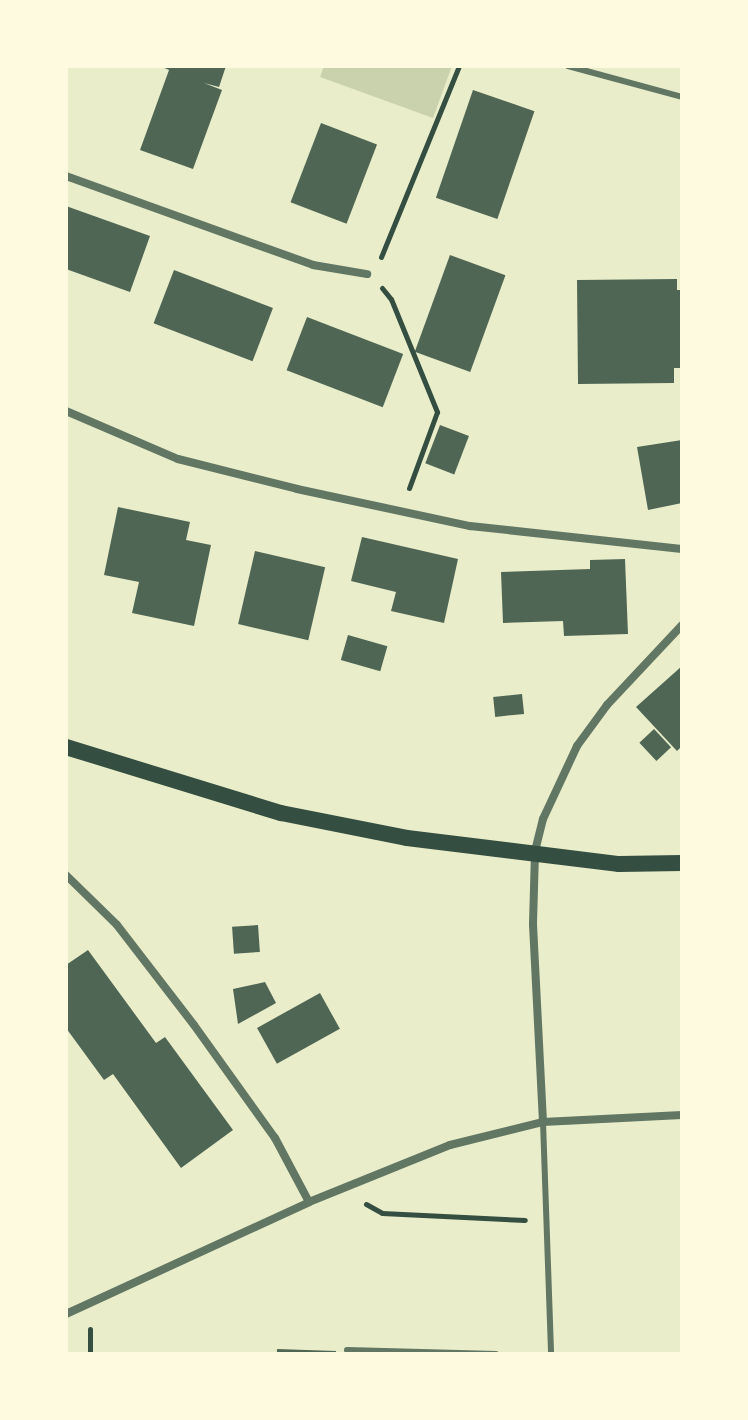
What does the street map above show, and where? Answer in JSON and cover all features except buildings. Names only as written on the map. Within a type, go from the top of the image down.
[{"type":"main road","points":[[66,747],[281,813],[407,838],[619,864],[682,863]]},
{"type":"street","points":[[66,176],[313,265],[367,274]]},
{"type":"street","points":[[66,411],[178,459],[297,489],[470,526],[682,549]]},
{"type":"street","points":[[543,1122],[533,924],[535,851],[556,788],[607,705],[682,625]]},
{"type":"street","points":[[66,875],[117,925],[194,1025],[275,1138],[309,1202]]},
{"type":"street","points":[[66,1314],[309,1202],[418,1156],[543,1122],[682,1115]]},
{"type":"lane","points":[[568,66],[682,97]]},
{"type":"lane","points":[[543,1122],[551,1354]]},
{"type":"lane","points":[[347,1350],[496,1354]]},
{"type":"path","points":[[408,491],[437,412],[391,299],[367,274],[388,249],[459,66]]},
{"type":"path","points":[[372,1209],[546,1221]]},
{"type":"green space","points":[[324,66],[452,66],[433,118],[320,77]]}]
